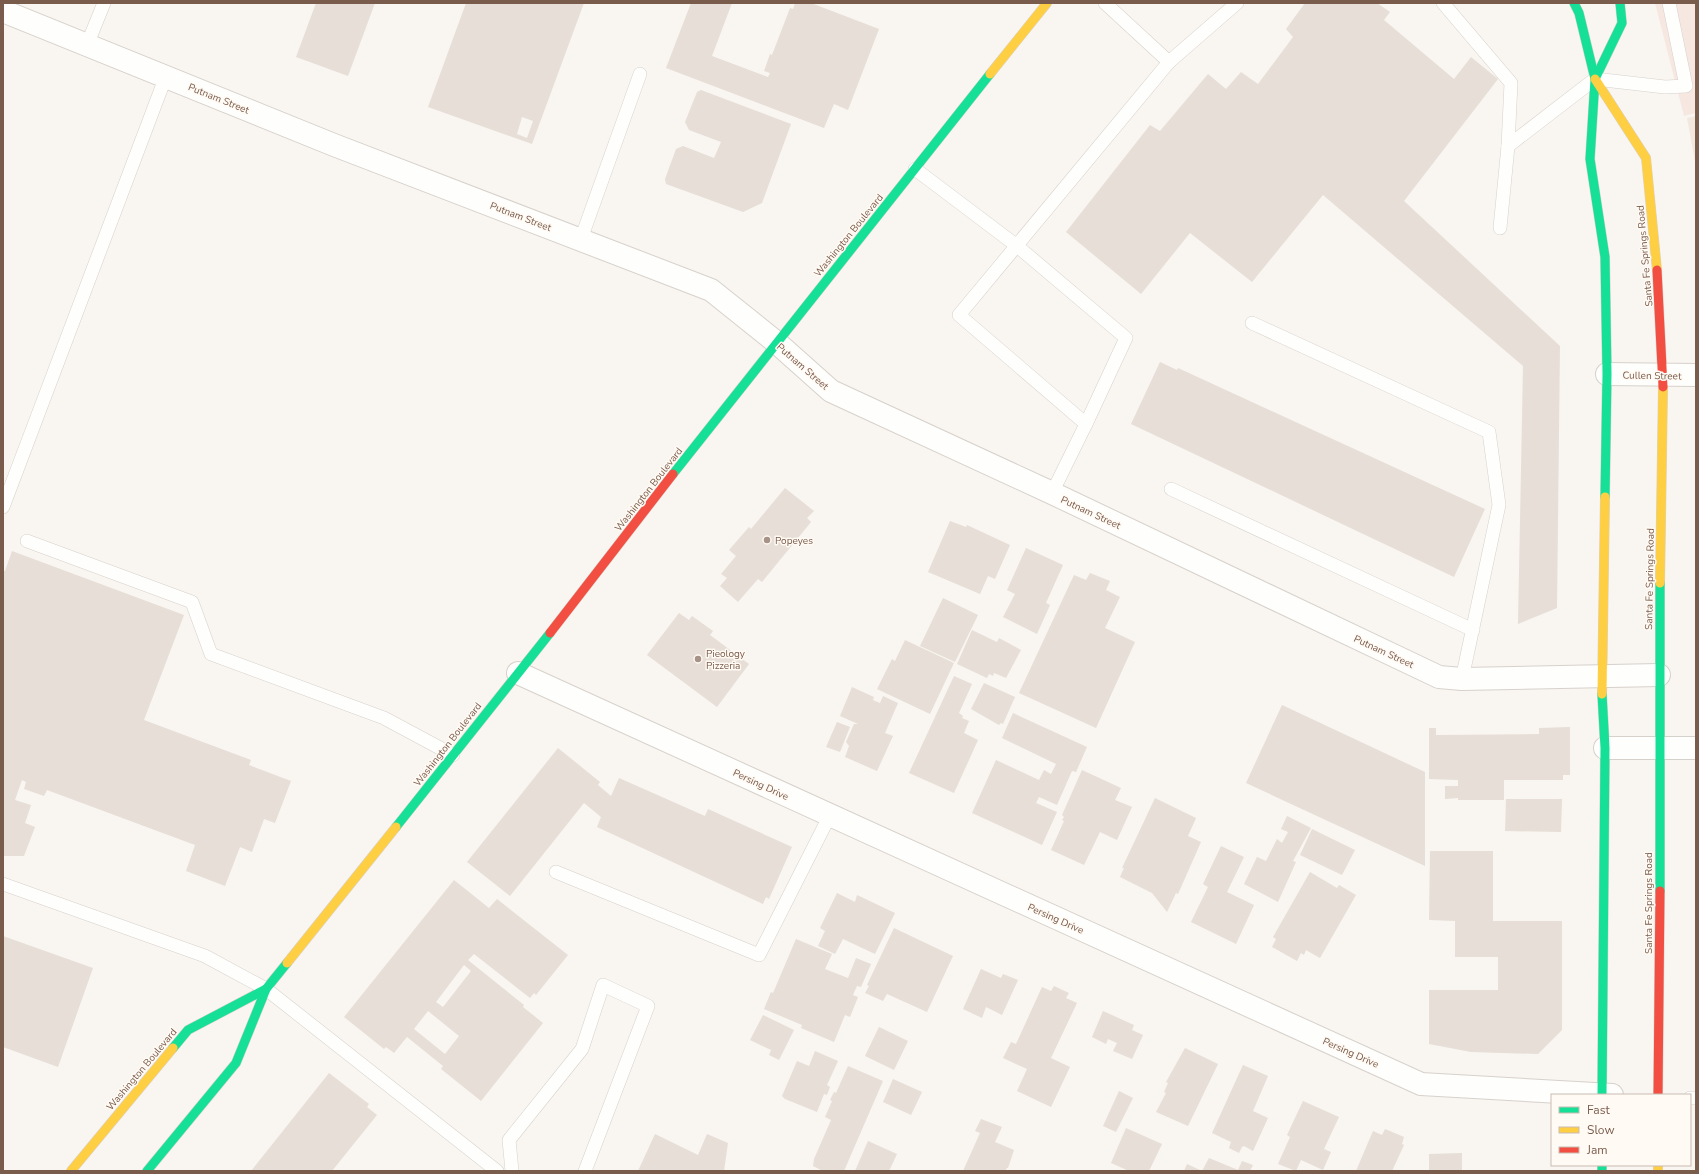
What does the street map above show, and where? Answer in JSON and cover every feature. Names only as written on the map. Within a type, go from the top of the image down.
[{"type":"main road","name":"Washington Boulevard","points":[[147,1171],[236,1063],[266,989],[518,673],[776,342],[1047,3]]},
{"type":"main road","name":"Santa Fe Springs Road","points":[[1574,3],[1579,12],[1595,79],[1590,159],[1604,257],[1607,374],[1601,676],[1605,748],[1605,1094]]},
{"type":"main road","points":[[1595,79],[1622,23],[1620,3]]},
{"type":"main road","name":"Santa Fe Springs Road","points":[[1595,79],[1646,158],[1656,254],[1663,376],[1659,675],[1658,1094]]},
{"type":"main road","name":"Washington Boulevard","points":[[70,1171],[188,1030],[266,989]]},
{"type":"street","name":"Putnam Street","points":[[3,11],[334,144],[711,290],[776,342],[831,391],[1052,493],[1439,677],[1462,679],[1659,675]]},
{"type":"street","name":"Cullen Street","points":[[1607,374],[1663,376],[1696,375]]},
{"type":"street","name":"Persing Drive","points":[[518,673],[1421,1084],[1588,1094]]},
{"type":"street","points":[[1605,748],[1696,748]]},
{"type":"lane","points":[[87,44],[104,3]]},
{"type":"lane","points":[[1105,3],[1169,62]]},
{"type":"lane","points":[[1086,424],[960,316],[1169,62],[1237,3]]},
{"type":"lane","points":[[1443,3],[1511,83],[1508,146],[1500,228]]},
{"type":"lane","points":[[1508,146],[1595,79],[1665,87],[1686,86],[1669,3]]},
{"type":"lane","points":[[581,239],[640,74]]},
{"type":"lane","points":[[3,507],[166,76]]},
{"type":"lane","points":[[915,169],[1017,246],[1126,338],[1052,493]]},
{"type":"lane","points":[[1252,323],[1489,432],[1499,505],[1462,679]]},
{"type":"lane","points":[[1171,489],[1473,630]]},
{"type":"lane","points":[[28,541],[192,602],[211,654],[384,718],[453,755]]},
{"type":"lane","points":[[556,872],[759,955],[830,815]]},
{"type":"lane","points":[[3,884],[205,956],[266,989],[497,1171]]},
{"type":"lane","points":[[512,1171],[509,1140],[582,1049],[603,985],[648,1006],[585,1171]]},
{"type":"shaded area","points":[[1655,3],[1696,3],[1696,113],[1684,116]]},
{"type":"shaded area","points":[[1696,116],[1696,167],[1687,118]]},
{"type":"building","points":[[316,3],[375,3],[348,76],[296,57]]},
{"type":"building","points":[[466,3],[584,3],[532,144],[428,107]],"holes":[[[522,117],[533,121],[527,138],[517,134]]]},
{"type":"building","points":[[691,3],[732,3],[712,56],[768,77],[770,73],[764,71],[770,54],[772,55],[790,8],[793,9],[795,3],[811,3],[879,29],[848,110],[834,104],[824,128],[666,68]]},
{"type":"building","points":[[1305,3],[1377,3],[1390,12],[1384,20],[1454,79],[1471,57],[1498,79],[1404,201],[1560,346],[1557,608],[1518,624],[1523,366],[1323,195],[1252,282],[1190,233],[1141,294],[1066,232],[1150,125],[1160,131],[1208,74],[1226,89],[1241,72],[1258,84],[1293,37],[1286,29]]},
{"type":"building","points":[[701,90],[791,124],[762,203],[743,212],[666,184],[665,179],[676,149],[683,146],[714,158],[721,142],[689,130],[685,122],[697,92]]},
{"type":"building","points":[[1160,362],[1177,370],[1178,368],[1485,509],[1454,577],[1131,424]]},
{"type":"building","name":"Popeyes","points":[[785,488],[814,511],[807,518],[811,522],[762,582],[758,579],[738,602],[720,586],[727,578],[721,574],[736,556],[729,550],[749,527],[751,529]]},
{"type":"building","points":[[950,521],[966,527],[967,525],[1010,545],[995,579],[988,576],[980,594],[928,572]]},
{"type":"building","points":[[1026,548],[1063,565],[1046,603],[1050,605],[1037,634],[1003,617],[1015,594],[1007,590]]},
{"type":"building","points":[[12,551],[184,615],[144,720],[251,760],[249,765],[291,781],[275,823],[264,819],[252,852],[240,847],[225,886],[186,871],[195,845],[47,790],[44,796],[24,789],[26,782],[22,780],[15,800],[31,805],[25,823],[35,827],[24,856],[3,856],[3,571],[5,571]]},
{"type":"building","points":[[1090,573],[1110,581],[1106,590],[1120,597],[1105,628],[1135,642],[1096,728],[1019,693],[1074,575],[1086,580]]},
{"type":"building","points":[[943,598],[978,615],[955,662],[920,646]]},
{"type":"building","name":"Pieology Pizzeria","points":[[679,613],[689,620],[692,616],[713,631],[710,635],[749,664],[717,707],[647,655]]},
{"type":"building","points":[[972,630],[997,642],[999,638],[1021,650],[1006,678],[994,673],[993,676],[989,674],[987,678],[957,664]]},
{"type":"building","points":[[905,640],[954,663],[930,714],[877,689],[892,659],[895,661]]},
{"type":"building","points":[[954,676],[972,684],[959,713],[963,716],[962,718],[969,721],[964,733],[978,740],[954,793],[909,773]]},
{"type":"building","points":[[984,683],[1015,697],[1003,724],[1001,723],[999,725],[971,709]]},
{"type":"building","points":[[852,687],[874,697],[873,700],[880,703],[883,696],[898,703],[885,733],[893,736],[877,771],[845,757],[849,746],[846,742],[854,724],[858,724],[840,716]]},
{"type":"building","points":[[1282,705],[1425,772],[1425,866],[1246,783]]},
{"type":"building","points":[[1013,713],[1087,747],[1076,772],[1072,771],[1057,805],[1039,797],[1036,803],[1057,812],[1042,845],[972,813],[996,760],[1039,780],[1044,770],[1051,774],[1056,764],[1002,738]]},
{"type":"building","points":[[837,722],[850,727],[840,752],[826,747]]},
{"type":"building","points":[[1570,727],[1570,775],[1563,775],[1563,780],[1504,780],[1504,800],[1458,800],[1458,798],[1445,799],[1445,786],[1458,786],[1458,780],[1429,779],[1429,728],[1436,728],[1436,735],[1539,734],[1539,728]]},
{"type":"building","points":[[558,748],[600,782],[598,785],[611,796],[619,778],[705,816],[708,809],[792,847],[769,899],[766,897],[763,904],[597,827],[601,817],[584,803],[510,896],[467,862]]},
{"type":"building","points":[[1082,770],[1121,788],[1115,800],[1132,807],[1117,840],[1100,832],[1084,865],[1051,850],[1064,821],[1062,820],[1064,817],[1062,815]]},
{"type":"building","points":[[1155,798],[1196,818],[1188,836],[1201,842],[1178,894],[1176,893],[1167,912],[1152,893],[1120,877],[1124,868],[1122,868]]},
{"type":"building","points":[[1506,799],[1562,799],[1561,832],[1505,831]]},
{"type":"building","points":[[1287,816],[1311,828],[1293,861],[1296,862],[1278,902],[1244,884],[1257,857],[1266,861],[1277,839],[1282,843],[1288,832],[1281,829]]},
{"type":"building","points":[[1312,829],[1355,850],[1342,875],[1300,855]]},
{"type":"building","points":[[1221,846],[1244,857],[1227,892],[1254,905],[1236,944],[1191,922],[1208,887],[1203,884]]},
{"type":"building","points":[[1430,851],[1493,851],[1493,921],[1562,921],[1562,1030],[1538,1054],[1471,1052],[1429,1044],[1429,990],[1498,990],[1498,957],[1455,957],[1455,921],[1429,920]]},
{"type":"building","points":[[1310,872],[1337,888],[1339,885],[1356,895],[1320,958],[1306,950],[1304,955],[1301,953],[1297,961],[1272,947],[1276,939],[1273,937]]},
{"type":"building","points":[[454,880],[489,908],[497,899],[568,955],[536,995],[534,993],[530,998],[474,954],[468,960],[524,1005],[523,1007],[543,1023],[481,1101],[441,1069],[443,1066],[407,1037],[394,1053],[386,1047],[384,1049],[344,1017]],"holes":[[[464,965],[471,971],[443,1007],[436,1002]],[[428,1011],[459,1036],[445,1054],[414,1029]]]},
{"type":"building","points":[[837,893],[855,902],[857,895],[895,913],[875,954],[843,939],[835,954],[818,946],[825,931],[820,928]]},
{"type":"building","points":[[894,928],[953,956],[927,1012],[887,994],[883,1001],[865,993],[869,986],[867,985]]},
{"type":"building","points":[[3,936],[93,968],[58,1067],[3,1047]]},
{"type":"building","points":[[796,939],[832,954],[825,969],[848,978],[856,958],[871,964],[861,987],[857,986],[853,995],[858,997],[850,1017],[845,1015],[834,1042],[801,1028],[802,1025],[764,1009],[771,992],[773,993]]},
{"type":"building","points":[[981,969],[1001,978],[1003,974],[1018,980],[1002,1015],[986,1007],[982,1018],[963,1009]]},
{"type":"building","points":[[1054,986],[1069,993],[1066,998],[1077,1003],[1051,1058],[1070,1067],[1051,1107],[1017,1091],[1027,1069],[1003,1058],[1011,1042],[1016,1044],[1042,987],[1051,991]]},
{"type":"building","points":[[1103,1011],[1134,1025],[1132,1030],[1143,1035],[1132,1059],[1113,1051],[1117,1043],[1108,1039],[1106,1044],[1092,1037]]},
{"type":"building","points":[[763,1015],[794,1030],[779,1060],[769,1055],[771,1050],[750,1040]]},
{"type":"building","points":[[879,1027],[908,1041],[894,1070],[865,1056]]},
{"type":"building","points":[[1185,1048],[1218,1064],[1188,1126],[1156,1112],[1166,1093],[1164,1092],[1168,1083],[1166,1082]]},
{"type":"building","points":[[815,1051],[838,1061],[827,1085],[830,1087],[827,1095],[824,1094],[817,1112],[785,1099],[782,1096],[797,1061],[809,1066]]},
{"type":"building","points":[[1243,1065],[1268,1076],[1253,1111],[1268,1118],[1253,1151],[1244,1146],[1239,1153],[1229,1148],[1231,1142],[1212,1133]]},
{"type":"building","points":[[848,1066],[883,1081],[844,1171],[823,1171],[813,1166],[814,1159],[831,1120],[825,1117],[832,1101],[830,1100],[834,1092],[836,1093]]},
{"type":"building","points":[[329,1073],[369,1104],[367,1107],[377,1115],[332,1171],[251,1171]]},
{"type":"building","points":[[893,1079],[922,1092],[911,1115],[883,1102]]},
{"type":"building","points":[[1119,1091],[1133,1098],[1116,1132],[1103,1126]]},
{"type":"building","points":[[1303,1101],[1339,1117],[1324,1149],[1331,1152],[1323,1170],[1301,1160],[1296,1171],[1278,1164],[1290,1137],[1287,1135]]},
{"type":"building","points":[[981,1119],[1002,1127],[995,1142],[1014,1150],[1008,1168],[1005,1171],[963,1171],[980,1133],[975,1131]]},
{"type":"building","points":[[1126,1128],[1162,1144],[1149,1171],[1129,1171],[1111,1163]]},
{"type":"building","points":[[1385,1129],[1404,1137],[1402,1144],[1404,1145],[1392,1171],[1356,1171],[1373,1131],[1382,1135]]},
{"type":"building","points":[[655,1134],[698,1155],[707,1134],[728,1143],[724,1171],[638,1171]]},
{"type":"building","points":[[868,1141],[897,1154],[889,1171],[855,1171]]},
{"type":"building","points":[[1462,1153],[1462,1171],[1429,1171],[1429,1154]]},
{"type":"building","points":[[1209,1158],[1238,1170],[1242,1161],[1253,1165],[1250,1171],[1202,1171]]},
{"type":"building","points":[[1187,1164],[1202,1171],[1184,1171]]},
{"type":"traffic: fast","points":[[1574,3],[1579,13],[1595,79],[1590,159],[1605,257],[1607,374],[1605,497]]},
{"type":"traffic: fast","points":[[1595,79],[1622,23],[1620,3]]},
{"type":"traffic: fast","points":[[673,474],[990,74]]},
{"type":"traffic: fast","points":[[1660,583],[1660,891]]},
{"type":"traffic: fast","points":[[396,827],[550,633]]},
{"type":"traffic: fast","points":[[1602,694],[1605,748],[1602,1094]]},
{"type":"traffic: fast","points":[[147,1171],[236,1063],[266,989],[287,963]]},
{"type":"traffic: fast","points":[[173,1048],[188,1030],[266,989]]},
{"type":"traffic: fast","points":[[1602,1166],[1602,1171]]},
{"type":"traffic: slow","points":[[990,74],[1047,3]]},
{"type":"traffic: slow","points":[[1595,79],[1646,158],[1657,270]]},
{"type":"traffic: slow","points":[[1660,583],[1663,387]]},
{"type":"traffic: slow","points":[[1602,694],[1605,497]]},
{"type":"traffic: slow","points":[[287,963],[396,827]]},
{"type":"traffic: slow","points":[[71,1171],[173,1048]]},
{"type":"traffic: slow","points":[[1658,1166],[1658,1171]]},
{"type":"traffic: jam","points":[[1657,270],[1663,387]]},
{"type":"traffic: jam","points":[[550,633],[673,474]]},
{"type":"traffic: jam","points":[[1658,1094],[1660,891]]},
{"type":"place","name":"Popeyes","points":[[767,540]]},
{"type":"place","name":"Pieology Pizzeria","points":[[698,659]]}]
